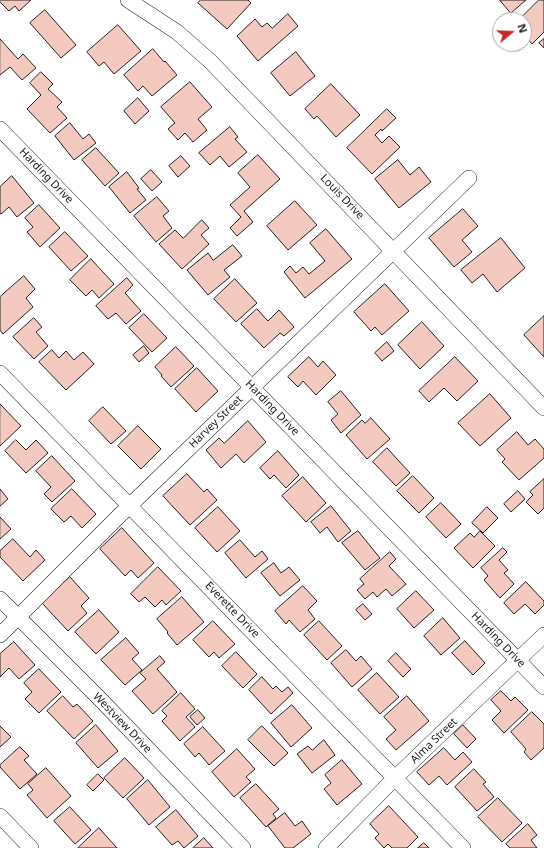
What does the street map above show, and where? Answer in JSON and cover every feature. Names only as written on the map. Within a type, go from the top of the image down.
[{"type":"street","name":"Louis Drive","points":[[128,0],[177,32],[210,61],[544,408]]},
{"type":"street","name":"Harding Drive","points":[[0,129],[544,687]]},
{"type":"street","name":"Harvey Street","points":[[0,635],[252,387],[469,178]]},
{"type":"street","name":"Everette Drive","points":[[0,373],[463,848]]},
{"type":"street","name":"Westview Drive","points":[[0,599],[101,700],[243,848]]},
{"type":"street","name":"Alma Street","points":[[326,848],[395,778],[544,635]]},
{"type":"street","points":[[0,816],[31,848]]},
{"type":"building","points":[[0,0],[31,0],[19,11],[15,6],[9,11],[0,2]]},
{"type":"building","points":[[201,0],[248,0],[251,3],[227,29],[198,3]]},
{"type":"building","points":[[500,0],[526,0],[512,12],[510,12]]},
{"type":"building","points":[[539,0],[544,0],[544,32],[532,44],[532,12],[527,12]]},
{"type":"building","points":[[45,10],[76,45],[61,58],[30,23]]},
{"type":"building","points":[[288,14],[298,26],[258,61],[237,36],[255,19],[262,27],[267,23],[272,28]]},
{"type":"building","points":[[118,25],[141,51],[114,74],[104,62],[99,66],[87,52]]},
{"type":"building","points":[[0,39],[18,59],[23,54],[36,68],[22,80],[10,67],[0,75]]},
{"type":"building","points":[[544,39],[544,48],[539,43]]},
{"type":"building","points":[[153,49],[177,75],[152,96],[143,86],[138,91],[124,75]]},
{"type":"building","points":[[296,52],[315,76],[290,96],[271,73]]},
{"type":"building","points":[[41,72],[53,84],[48,89],[62,102],[57,107],[67,118],[50,133],[27,109],[41,95],[30,83]]},
{"type":"building","points":[[190,82],[212,107],[198,119],[207,130],[193,142],[185,133],[178,140],[168,129],[175,123],[161,107]]},
{"type":"building","points":[[331,84],[360,115],[336,137],[317,116],[314,119],[305,109]]},
{"type":"building","points":[[138,98],[149,111],[135,124],[124,111]]},
{"type":"building","points":[[387,109],[396,118],[382,131],[381,129],[375,135],[382,143],[389,136],[400,147],[372,174],[347,148]]},
{"type":"building","points":[[70,123],[83,139],[89,134],[96,143],[74,160],[55,136]]},
{"type":"building","points":[[230,127],[238,137],[235,139],[247,152],[229,167],[220,156],[210,165],[199,153]]},
{"type":"building","points":[[96,148],[119,173],[105,186],[82,160]]},
{"type":"building","points":[[258,155],[280,179],[244,211],[253,222],[237,236],[230,228],[241,217],[230,205],[250,187],[238,173]]},
{"type":"building","points":[[181,156],[190,166],[178,177],[169,166]]},
{"type":"building","points":[[398,160],[410,175],[419,167],[431,182],[399,208],[375,179]]},
{"type":"building","points":[[151,170],[162,182],[152,191],[141,179]]},
{"type":"building","points":[[127,172],[139,188],[137,189],[146,200],[130,213],[109,187]]},
{"type":"building","points":[[12,176],[34,203],[17,217],[9,207],[1,214],[0,213],[0,187]]},
{"type":"building","points":[[157,197],[169,211],[163,216],[172,228],[156,242],[134,216]]},
{"type":"building","points":[[295,201],[317,225],[288,250],[267,226]]},
{"type":"building","points":[[39,205],[60,228],[40,247],[27,232],[33,227],[25,218]]},
{"type":"building","points":[[463,209],[478,226],[462,240],[472,252],[454,267],[429,238]]},
{"type":"building","points":[[202,220],[209,228],[201,235],[209,244],[182,269],[159,244],[175,230],[183,238]]},
{"type":"building","points":[[326,229],[352,259],[305,298],[284,272],[290,266],[296,273],[303,267],[309,274],[325,261],[310,243]]},
{"type":"building","points":[[65,232],[88,256],[71,271],[49,247]]},
{"type":"building","points":[[501,238],[525,268],[497,292],[483,274],[472,283],[461,270]]},
{"type":"building","points":[[233,245],[242,256],[224,270],[230,277],[208,295],[187,270],[208,253],[213,260]]},
{"type":"building","points":[[91,259],[114,284],[99,298],[92,290],[86,296],[70,280]]},
{"type":"building","points":[[24,276],[35,289],[26,298],[33,307],[3,334],[0,330],[0,297]]},
{"type":"building","points":[[127,278],[133,285],[125,293],[141,311],[126,324],[116,313],[108,319],[96,306]]},
{"type":"building","points":[[235,279],[257,303],[236,322],[214,299]]},
{"type":"building","points":[[385,284],[409,311],[382,335],[375,327],[371,331],[354,312]]},
{"type":"building","points":[[257,309],[268,321],[279,310],[294,327],[284,336],[280,333],[264,348],[241,324]]},
{"type":"building","points":[[144,314],[167,338],[152,352],[129,328]]},
{"type":"building","points":[[544,316],[544,357],[524,335]]},
{"type":"building","points":[[34,318],[42,327],[36,332],[48,346],[34,359],[13,337]]},
{"type":"building","points":[[422,322],[444,346],[420,369],[398,345]]},
{"type":"building","points":[[387,342],[394,351],[382,361],[375,353]]},
{"type":"building","points":[[144,346],[149,353],[139,362],[133,355]]},
{"type":"building","points":[[176,347],[194,366],[171,387],[155,367]]},
{"type":"building","points":[[52,350],[59,358],[66,351],[74,360],[83,352],[94,364],[66,390],[39,362]]},
{"type":"building","points":[[309,357],[318,367],[323,361],[336,375],[316,395],[303,381],[298,387],[288,377]]},
{"type":"building","points":[[455,357],[478,381],[457,401],[444,388],[429,402],[419,391]]},
{"type":"building","points":[[197,368],[218,391],[196,412],[175,389]]},
{"type":"building","points":[[341,391],[361,415],[341,433],[331,420],[338,414],[328,402]]},
{"type":"building","points":[[490,394],[511,418],[480,446],[458,423]]},
{"type":"building","points":[[0,404],[21,426],[0,446]]},
{"type":"building","points":[[103,407],[126,431],[111,444],[89,421]]},
{"type":"building","points":[[371,418],[390,439],[367,459],[346,435],[362,420],[365,423]]},
{"type":"building","points":[[248,421],[266,442],[244,463],[236,454],[221,468],[206,450],[219,438],[224,443]]},
{"type":"building","points":[[138,426],[161,449],[141,469],[118,446]]},
{"type":"building","points":[[517,432],[528,445],[535,439],[544,449],[544,458],[519,480],[502,462],[505,459],[497,450]]},
{"type":"building","points":[[16,440],[26,450],[36,440],[48,453],[26,473],[5,451]]},
{"type":"building","points":[[387,448],[410,473],[396,486],[373,462]]},
{"type":"building","points":[[278,451],[299,475],[286,488],[274,475],[270,479],[260,468]]},
{"type":"building","points":[[52,456],[75,481],[52,502],[44,494],[51,487],[36,471]]},
{"type":"building","points":[[187,474],[204,492],[207,489],[217,500],[190,525],[163,496]]},
{"type":"building","points":[[413,476],[434,498],[419,513],[397,491]]},
{"type":"building","points":[[303,477],[326,503],[306,522],[282,496]]},
{"type":"building","points":[[544,479],[544,508],[538,514],[526,502],[533,495],[530,492]]},
{"type":"building","points":[[0,489],[8,499],[0,506]]},
{"type":"building","points":[[72,489],[96,514],[82,528],[71,516],[64,522],[51,509]]},
{"type":"building","points":[[518,491],[525,499],[511,512],[504,504]]},
{"type":"building","points":[[441,503],[461,524],[446,538],[426,517]]},
{"type":"building","points":[[331,506],[351,531],[338,542],[327,527],[320,533],[311,522]]},
{"type":"building","points":[[218,507],[240,531],[217,552],[195,528]]},
{"type":"building","points":[[487,507],[498,518],[483,533],[472,523]]},
{"type":"building","points":[[0,517],[11,529],[0,539]]},
{"type":"building","points":[[122,528],[154,563],[138,578],[131,570],[125,576],[100,549]]},
{"type":"building","points":[[358,531],[380,558],[365,570],[342,543]]},
{"type":"building","points":[[480,531],[495,546],[473,568],[454,548],[470,533],[474,537]]},
{"type":"building","points":[[13,539],[30,557],[36,550],[45,560],[23,581],[0,557],[0,551]]},
{"type":"building","points":[[240,540],[255,557],[262,551],[268,559],[246,578],[225,553]]},
{"type":"building","points":[[503,548],[507,552],[499,560],[508,570],[504,573],[514,584],[500,598],[484,580],[488,576],[481,568]]},
{"type":"building","points":[[390,552],[396,559],[389,566],[406,584],[392,596],[386,589],[377,597],[373,592],[365,599],[357,590],[364,584],[360,579]]},
{"type":"building","points":[[274,563],[281,573],[289,567],[300,580],[280,596],[261,573]]},
{"type":"building","points":[[158,567],[181,591],[166,605],[162,600],[155,607],[145,597],[139,602],[131,594]]},
{"type":"building","points":[[70,577],[89,598],[81,606],[87,613],[68,631],[42,603]]},
{"type":"building","points":[[526,582],[544,601],[544,605],[535,614],[525,604],[514,614],[504,603]]},
{"type":"building","points":[[303,586],[317,601],[308,610],[315,619],[300,632],[289,620],[286,624],[275,611]]},
{"type":"building","points":[[416,591],[434,610],[414,628],[397,609]]},
{"type":"building","points":[[182,597],[204,622],[177,645],[157,619]]},
{"type":"building","points":[[363,604],[372,614],[365,620],[356,610]]},
{"type":"building","points":[[99,610],[119,632],[96,654],[75,632]]},
{"type":"building","points":[[443,618],[460,638],[441,655],[424,636]]},
{"type":"building","points":[[213,621],[235,644],[219,658],[214,652],[209,657],[193,640]]},
{"type":"building","points":[[319,621],[342,646],[327,660],[304,635]]},
{"type":"building","points":[[126,638],[139,653],[132,659],[142,670],[125,685],[101,660]]},
{"type":"building","points":[[465,641],[485,663],[473,675],[452,653]]},
{"type":"building","points":[[14,642],[35,665],[19,679],[9,668],[0,677],[0,654]]},
{"type":"building","points":[[346,650],[356,661],[361,656],[372,669],[352,687],[331,663]]},
{"type":"building","points":[[236,652],[257,674],[243,688],[222,666]]},
{"type":"building","points":[[396,653],[411,669],[403,677],[388,661]]},
{"type":"building","points":[[160,656],[165,662],[157,669],[177,692],[153,714],[132,691],[146,679],[140,673]]},
{"type":"building","points":[[39,669],[61,692],[39,713],[25,699],[32,692],[24,683]]},
{"type":"building","points":[[377,673],[399,697],[380,714],[358,690]]},
{"type":"building","points":[[262,677],[273,689],[276,686],[282,692],[288,687],[293,693],[271,714],[249,690]]},
{"type":"building","points":[[501,691],[511,701],[515,697],[528,710],[504,733],[492,720],[501,711],[491,700]]},
{"type":"building","points":[[181,693],[195,709],[186,717],[195,727],[180,741],[162,721],[167,716],[162,711]]},
{"type":"building","points":[[63,696],[73,707],[77,704],[93,721],[74,739],[47,711]]},
{"type":"building","points":[[407,696],[429,721],[396,750],[386,739],[396,730],[384,717]]},
{"type":"building","points":[[292,705],[312,728],[291,747],[271,723]]},
{"type":"building","points":[[198,710],[205,718],[197,725],[190,717]]},
{"type":"building","points":[[532,712],[544,724],[544,748],[531,760],[524,752],[526,749],[511,732]]},
{"type":"building","points":[[96,725],[118,751],[98,768],[76,743]]},
{"type":"building","points":[[463,725],[476,739],[467,748],[454,734]]},
{"type":"building","points":[[0,726],[11,737],[0,747]]},
{"type":"building","points":[[262,726],[288,753],[274,766],[248,740]]},
{"type":"building","points":[[203,727],[225,751],[209,765],[199,753],[195,757],[184,744]]},
{"type":"building","points":[[324,740],[335,755],[312,773],[297,754],[308,746],[312,750]]},
{"type":"building","points":[[20,747],[29,756],[24,760],[37,774],[20,789],[0,767],[0,765]]},
{"type":"building","points":[[444,748],[455,760],[463,752],[472,762],[447,785],[439,776],[429,785],[417,772]]},
{"type":"building","points":[[237,749],[255,769],[246,777],[251,782],[234,797],[212,772]]},
{"type":"building","points":[[125,758],[144,778],[123,798],[104,778]]},
{"type":"building","points":[[342,760],[362,784],[337,805],[324,789],[331,783],[325,775]]},
{"type":"building","points":[[46,768],[71,796],[47,818],[27,795],[33,790],[28,784]]},
{"type":"building","points":[[474,769],[486,782],[483,784],[494,797],[477,811],[455,787]]},
{"type":"building","points":[[98,774],[104,780],[93,791],[87,785]]},
{"type":"building","points":[[148,780],[170,807],[149,825],[127,799]]},
{"type":"building","points":[[256,784],[279,809],[273,814],[276,818],[266,827],[240,798]]},
{"type":"building","points":[[498,798],[522,823],[502,842],[478,817]]},
{"type":"building","points":[[389,806],[418,837],[407,848],[392,848],[388,844],[384,848],[375,838],[379,834],[370,824]]},
{"type":"building","points":[[70,807],[91,830],[75,844],[54,821]]},
{"type":"building","points":[[176,810],[198,836],[184,848],[178,841],[172,845],[156,827]]},
{"type":"building","points":[[285,813],[295,826],[302,821],[311,834],[293,848],[285,848],[268,826]]},
{"type":"building","points":[[528,824],[537,835],[531,840],[537,848],[510,848],[506,844]]},
{"type":"building","points":[[99,828],[117,848],[78,848]]},
{"type":"building","points":[[204,838],[213,848],[193,848]]},
{"type":"building","points":[[424,843],[429,848],[418,848]]}]
